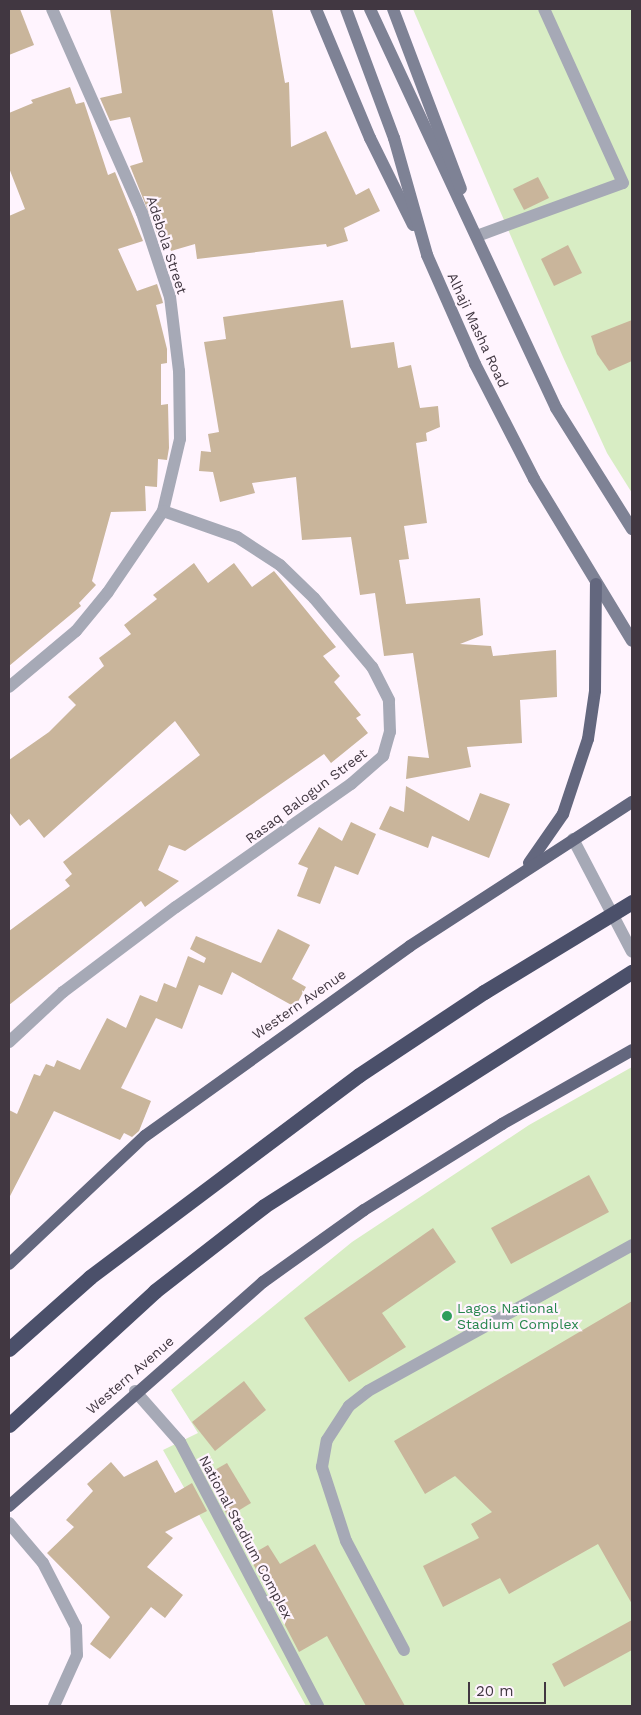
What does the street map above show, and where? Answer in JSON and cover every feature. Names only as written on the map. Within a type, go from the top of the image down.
[{"type":"highway","points":[[9,1349],[90,1277],[233,1167],[367,1069],[484,992],[632,902]]},
{"type":"highway","points":[[9,1426],[155,1291],[264,1206],[632,972]]},
{"type":"main road","points":[[525,869],[563,814],[588,739],[595,691],[596,584]]},
{"type":"main road","name":"Western Avenue","points":[[9,1264],[145,1136],[271,1043],[525,869],[632,802]]},
{"type":"main road","name":"Western Avenue","points":[[9,1506],[135,1391],[263,1282],[364,1210],[502,1124],[632,1050]]},
{"type":"street","name":"Adebola Street","points":[[9,687],[76,630],[108,592],[163,511],[180,439],[179,371],[170,296],[142,213],[52,9]]},
{"type":"street","points":[[316,9],[370,138],[428,255]]},
{"type":"street","name":"Alhaji Masha Road","points":[[346,9],[394,138],[428,255],[476,364],[534,480],[632,641]]},
{"type":"street","points":[[370,9],[418,119],[478,236]]},
{"type":"street","points":[[393,9],[478,236],[511,318],[556,408],[632,529]]},
{"type":"street","points":[[478,236],[628,181],[544,9]]},
{"type":"street","name":"Rasaq Balogun Street","points":[[9,1042],[63,992],[176,907],[351,784],[383,756],[390,732],[389,700],[372,667],[314,598],[280,565],[236,537],[163,511]]},
{"type":"street","points":[[572,839],[632,952]]},
{"type":"street","points":[[404,1650],[346,1541],[322,1467],[327,1440],[349,1406],[368,1391],[632,1245]]},
{"type":"street","name":"National Stadium Complex","points":[[135,1391],[180,1442],[318,1706]]},
{"type":"street","points":[[9,1524],[43,1563],[76,1627],[77,1655],[54,1706]]},
{"type":"green space","points":[[413,9],[632,9],[632,493],[607,453],[563,357]]},
{"type":"green space","name":"Lagos National Stadium Complex","points":[[632,1067],[632,1706],[306,1706],[163,1450],[198,1433],[171,1390],[352,1242],[529,1125]]},
{"type":"building","points":[[9,9],[20,9],[34,45],[9,55]]},
{"type":"building","points":[[110,9],[272,9],[285,83],[289,82],[291,147],[326,131],[356,195],[369,188],[380,211],[344,228],[348,241],[327,247],[326,244],[197,259],[195,244],[171,251],[165,233],[158,236],[130,166],[143,162],[130,117],[110,121],[100,98],[122,93]]},
{"type":"building","points":[[70,87],[76,104],[84,102],[108,175],[115,172],[143,241],[118,249],[137,291],[157,284],[162,299],[163,303],[156,305],[167,349],[167,363],[161,364],[161,405],[168,404],[169,448],[167,460],[158,459],[157,487],[145,486],[146,511],[111,512],[92,581],[96,585],[79,603],[81,606],[9,666],[9,216],[25,209],[9,168],[9,113],[33,103],[31,100]]},
{"type":"building","points":[[538,177],[549,198],[524,210],[513,189]]},
{"type":"building","points":[[568,245],[582,273],[554,286],[541,259]]},
{"type":"building","points":[[343,300],[351,348],[394,342],[398,368],[411,365],[420,408],[438,406],[440,427],[426,433],[427,441],[416,443],[427,523],[404,526],[409,559],[399,560],[406,604],[480,598],[483,635],[460,644],[491,646],[493,656],[556,650],[557,697],[520,700],[522,743],[467,747],[471,767],[406,779],[408,756],[429,758],[413,653],[384,656],[375,593],[360,595],[351,537],[302,540],[296,477],[252,483],[255,493],[220,502],[213,472],[199,471],[201,451],[211,452],[208,434],[219,432],[204,342],[226,339],[223,317]]},
{"type":"building","points":[[632,320],[632,361],[609,371],[597,354],[591,336]]},
{"type":"building","points":[[194,563],[208,583],[234,563],[252,587],[274,571],[336,647],[323,656],[340,676],[334,682],[361,715],[356,718],[368,733],[331,763],[324,754],[185,851],[169,845],[158,870],[179,881],[145,907],[141,901],[9,1005],[9,931],[70,886],[65,880],[72,874],[63,862],[200,755],[175,721],[44,838],[29,819],[20,826],[9,812],[9,760],[49,732],[76,705],[68,697],[104,666],[99,658],[131,634],[124,625],[157,599],[153,595]]},
{"type":"building","points":[[406,786],[469,821],[480,793],[510,804],[489,858],[432,836],[428,848],[379,829],[390,806],[404,812]]},
{"type":"building","points":[[351,822],[376,834],[358,875],[335,866],[320,904],[297,896],[308,868],[298,864],[319,827],[342,841]]},
{"type":"building","points":[[278,929],[310,945],[292,979],[306,987],[295,1007],[232,972],[222,995],[199,985],[182,1029],[156,1018],[121,1088],[151,1101],[139,1131],[132,1137],[124,1133],[120,1140],[54,1111],[9,1198],[9,1110],[17,1114],[34,1074],[40,1076],[46,1064],[54,1067],[57,1060],[80,1070],[107,1018],[126,1028],[140,995],[157,1002],[164,983],[176,988],[188,956],[204,963],[206,958],[190,949],[196,936],[261,963]]},
{"type":"building","points":[[589,1175],[609,1212],[511,1264],[491,1228]]},
{"type":"building","points":[[433,1228],[456,1262],[382,1313],[406,1347],[349,1382],[304,1318]]},
{"type":"building","points":[[632,1301],[632,1604],[598,1544],[509,1594],[500,1578],[443,1607],[423,1566],[479,1538],[471,1524],[492,1512],[455,1476],[425,1494],[394,1441]]},
{"type":"building","points":[[244,1381],[266,1410],[215,1451],[192,1422]]},
{"type":"building","points":[[157,1460],[175,1493],[192,1483],[207,1511],[165,1532],[173,1538],[147,1567],[183,1595],[165,1618],[151,1607],[110,1659],[90,1644],[110,1617],[47,1553],[74,1527],[66,1520],[93,1491],[87,1484],[111,1462],[124,1477]]},
{"type":"building","points":[[227,1463],[251,1503],[228,1517],[206,1475]]},
{"type":"building","points":[[315,1544],[405,1706],[366,1706],[327,1636],[299,1652],[249,1556],[268,1545],[280,1564]]},
{"type":"building","points":[[632,1620],[632,1650],[564,1687],[552,1664]]},
{"type":"place","name":"Lagos National Stadium Complex","points":[[447,1316]]}]
